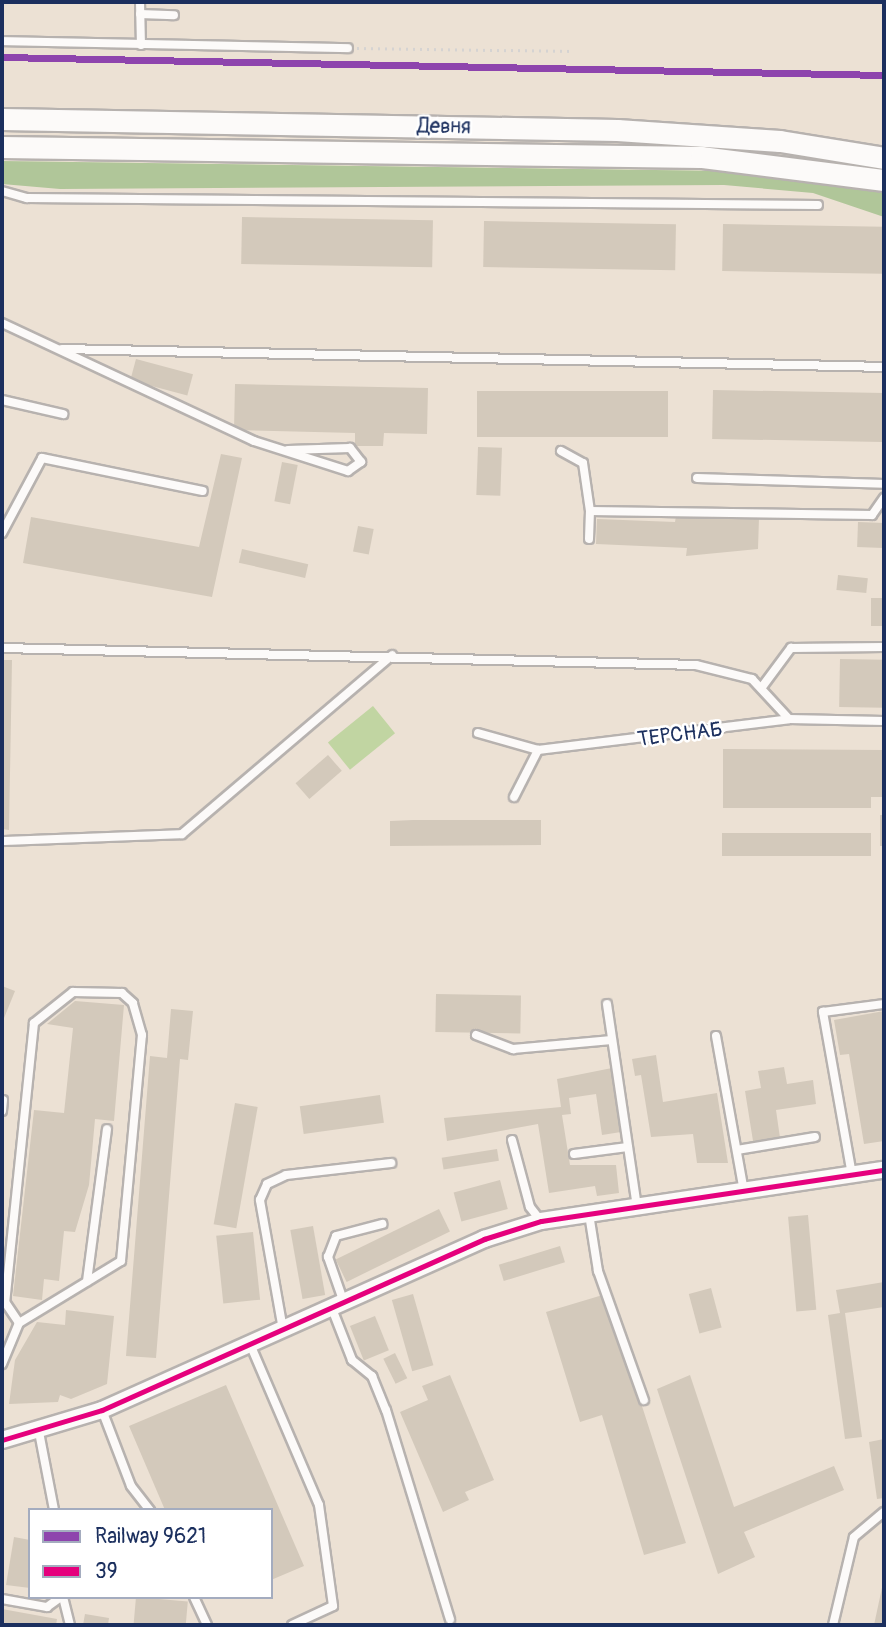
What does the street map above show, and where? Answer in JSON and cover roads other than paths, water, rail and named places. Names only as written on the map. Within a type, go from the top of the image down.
[{"type":"main road","name":"Девня","points":[[2,119],[617,130],[780,141],[884,158]]},
{"type":"main road","name":"Девня","points":[[2,147],[701,158],[884,180]]},
{"type":"street","points":[[2,1440],[39,1432],[102,1410],[250,1344],[282,1324],[337,1302],[434,1256],[541,1221],[884,1170]]},
{"type":"lane","points":[[139,2],[141,44]]},
{"type":"lane","points":[[140,14],[174,15]]},
{"type":"lane","points":[[2,41],[348,48]]},
{"type":"lane","points":[[2,191],[27,198],[818,205]]},
{"type":"lane","points":[[2,323],[254,441],[348,471],[361,462],[351,448],[288,450]]},
{"type":"lane","points":[[62,349],[884,367]]},
{"type":"lane","points":[[2,400],[63,414]]},
{"type":"lane","points":[[561,451],[583,463],[590,510],[589,539]]},
{"type":"lane","points":[[2,533],[42,458],[203,491]]},
{"type":"lane","points":[[697,478],[884,484]]},
{"type":"lane","points":[[590,510],[872,515],[884,498]]},
{"type":"lane","points":[[762,687],[791,648],[884,647]]},
{"type":"lane","points":[[2,648],[392,654],[696,664],[738,671],[762,687],[789,719]]},
{"type":"lane","points":[[2,841],[182,834],[392,654]]},
{"type":"lane","name":"ТЕРСНАБ","points":[[478,733],[538,750],[789,719],[884,722]]},
{"type":"lane","points":[[514,797],[538,750]]},
{"type":"lane","points":[[2,1364],[19,1323],[121,1261],[142,1035],[132,1003],[115,991],[73,992],[34,1023],[5,1302],[19,1323]]},
{"type":"lane","points":[[607,1004],[637,1207]]},
{"type":"lane","points":[[852,1175],[823,1012],[884,1004]]},
{"type":"lane","points":[[476,1035],[513,1049],[612,1040]]},
{"type":"lane","points":[[716,1036],[744,1191]]},
{"type":"lane","points":[[2,1111],[3,1100]]},
{"type":"lane","points":[[87,1282],[107,1129]]},
{"type":"lane","points":[[737,1150],[814,1137]]},
{"type":"lane","points":[[512,1140],[530,1207],[541,1221]]},
{"type":"lane","points":[[574,1154],[628,1147]]},
{"type":"lane","points":[[282,1324],[260,1200],[267,1184],[286,1175],[391,1163]]},
{"type":"lane","points":[[589,1214],[598,1271],[644,1400]]},
{"type":"lane","points":[[382,1224],[336,1236],[328,1256],[352,1360],[372,1376],[386,1410],[450,1619]]},
{"type":"lane","points":[[250,1344],[321,1517],[333,1606],[292,1625]]},
{"type":"lane","points":[[102,1410],[131,1486],[148,1508]]},
{"type":"lane","points":[[39,1432],[54,1508]]},
{"type":"lane","points":[[833,1625],[854,1537],[884,1512]]},
{"type":"lane","points":[[2,1599],[47,1607],[59,1599]]},
{"type":"lane","points":[[63,1599],[70,1625]]},
{"type":"lane","points":[[195,1599],[207,1625]]},
{"type":"rail line","name":"9621","points":[[2,57],[884,75]]}]
